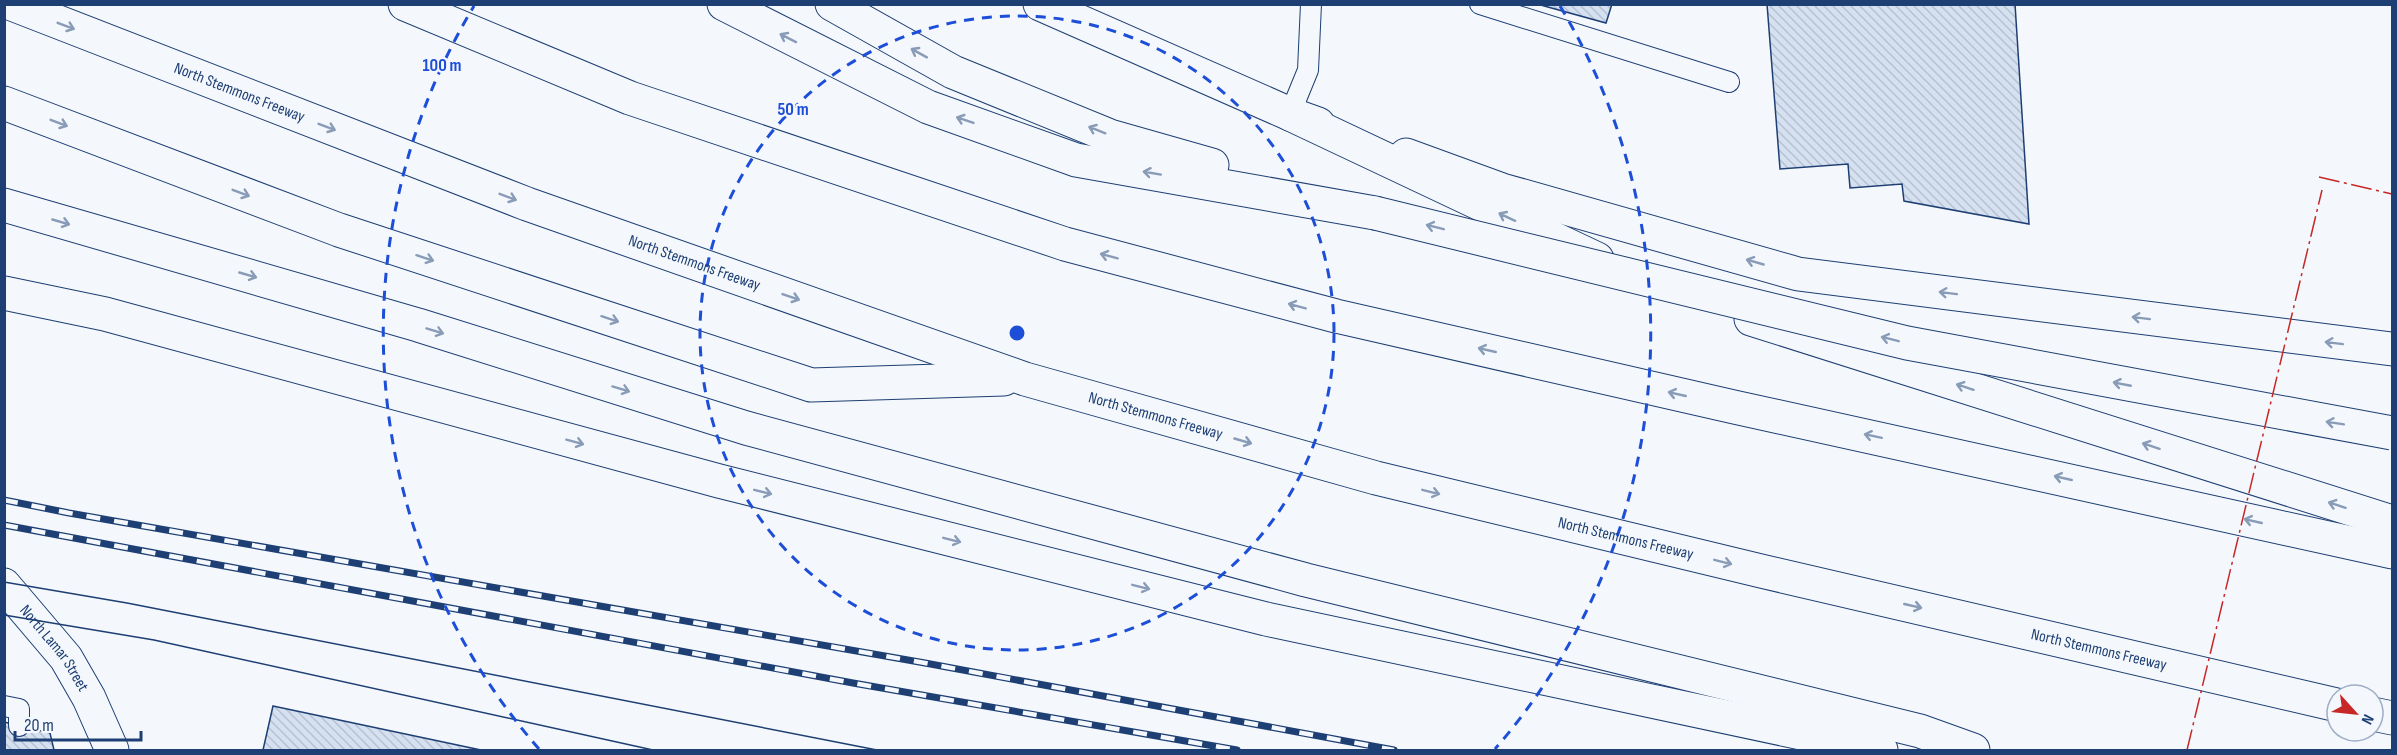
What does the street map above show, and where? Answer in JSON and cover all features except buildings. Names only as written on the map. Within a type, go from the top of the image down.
[{"type":"main road","name":"North Stemmons Freeway","points":[[12,4],[527,204],[1025,379],[1376,478],[1761,571],[2325,702]]},
{"type":"main road","points":[[405,4],[630,98],[1065,244],[1348,319],[2392,552]]},
{"type":"main road","points":[[724,4],[928,107],[1076,160],[1375,213]]},
{"type":"main road","points":[[832,4],[953,72],[1110,136],[1375,213],[1907,343],[2392,433]]},
{"type":"main road","points":[[1040,4],[1290,114],[1664,291],[2392,522]]},
{"type":"main road","points":[[4,103],[339,230],[811,385],[1025,379]]},
{"type":"main road","points":[[1290,114],[1502,190],[1798,274],[2392,349]]},
{"type":"main road","points":[[4,206],[418,325],[746,428],[1306,580],[1920,731],[1973,750]]},
{"type":"main road","points":[[4,293],[105,314],[719,481],[1266,619],[1881,750]]},
{"type":"main road","name":"North Lamar Street","points":[[4,585],[66,658],[89,698],[112,750]]},
{"type":"lane","points":[[1290,114],[1308,70],[1311,4]]},
{"type":"lane","points":[[1480,4],[1729,82]]},
{"type":"lane","points":[[4,706],[19,709],[19,726]]},
{"type":"tram line","points":[[4,582],[127,603],[877,750]]},
{"type":"tram line","points":[[4,615],[154,640],[653,750]]},
{"type":"railway","points":[[4,500],[925,663],[1394,750]]},
{"type":"railway","points":[[4,525],[853,683],[1237,750]]},
{"type":"power","points":[[2319,177],[2392,194]]},
{"type":"power","points":[[2187,750],[2322,190]]}]
